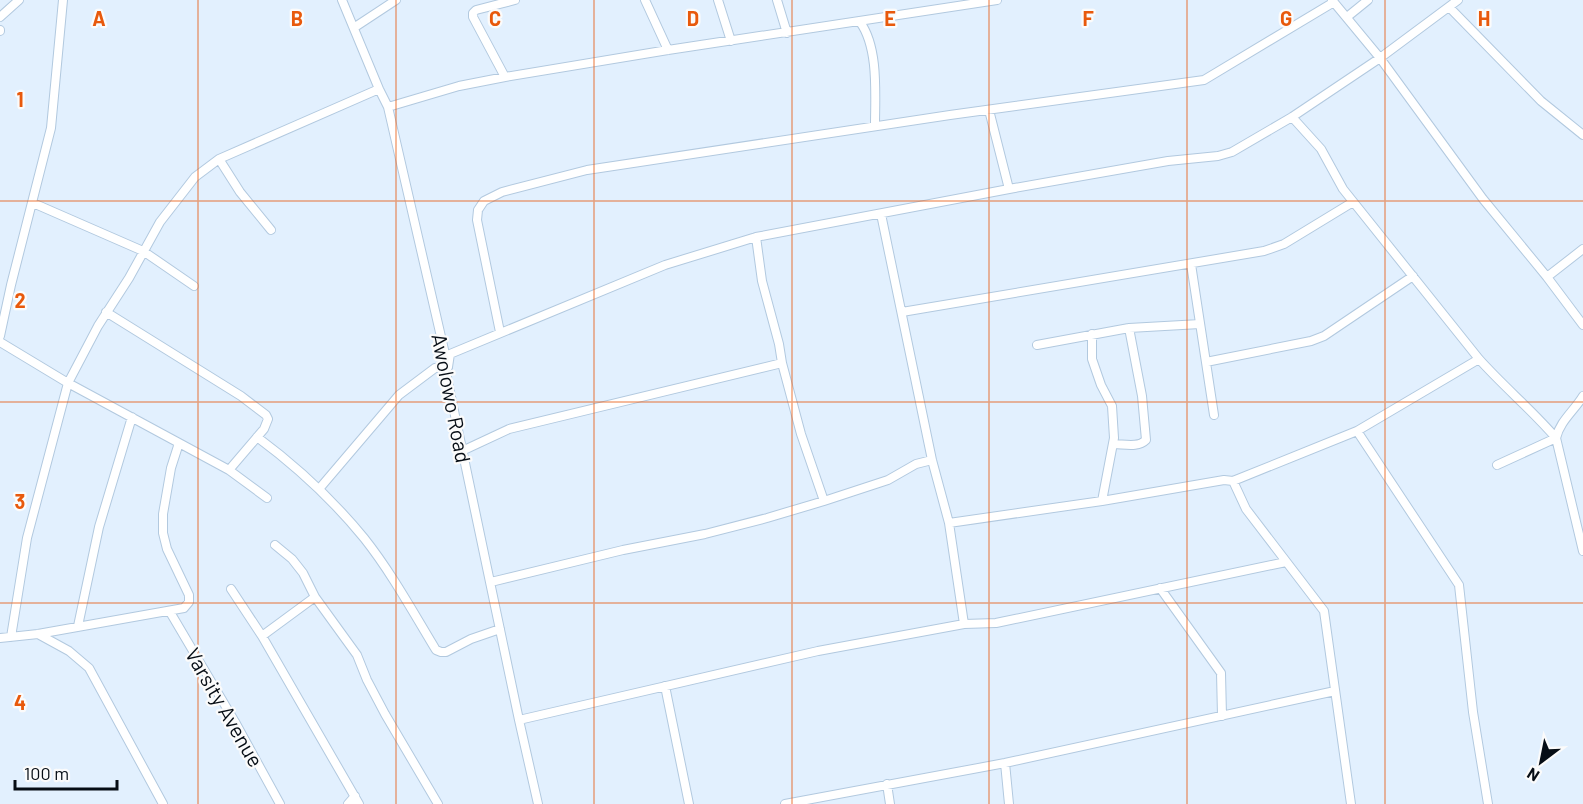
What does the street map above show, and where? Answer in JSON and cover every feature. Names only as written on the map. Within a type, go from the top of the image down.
[{"type":"street","points":[[0,17],[19,0]]},
{"type":"street","points":[[0,336],[51,128],[63,0]]},
{"type":"street","name":"Awolowo Road","points":[[342,0],[379,90],[388,106],[448,367],[445,368],[462,451],[538,804]]},
{"type":"street","points":[[355,27],[396,0]]},
{"type":"street","points":[[505,77],[472,13],[515,0]]},
{"type":"street","points":[[645,0],[668,50]]},
{"type":"street","points":[[718,0],[731,41]]},
{"type":"street","points":[[777,0],[787,33]]},
{"type":"street","points":[[388,106],[459,86],[505,77],[879,19],[955,3],[997,0]]},
{"type":"street","points":[[1347,17],[1368,0]]},
{"type":"street","points":[[319,489],[399,395],[435,368],[448,367],[450,354],[500,332],[664,265],[756,237],[1009,189],[1232,152],[1292,117],[1380,58],[1458,0]]},
{"type":"street","points":[[500,332],[477,220],[478,210],[484,201],[502,192],[587,171],[875,126],[1204,80],[1333,1],[1380,58],[1483,199],[1582,323]]},
{"type":"street","points":[[1449,7],[1540,101],[1583,135]]},
{"type":"street","points":[[866,30],[879,19]]},
{"type":"street","points":[[860,22],[866,30],[873,59],[875,126]]},
{"type":"street","points":[[11,637],[27,538],[68,383],[106,312],[129,278],[160,222],[195,177],[219,159],[379,90]]},
{"type":"street","points":[[989,110],[1009,189]]},
{"type":"street","points":[[1292,117],[1321,149],[1343,189],[1353,202],[1479,359],[1556,438]]},
{"type":"street","points":[[219,159],[240,192],[271,230]]},
{"type":"street","points":[[902,312],[1264,251],[1284,244],[1353,202]]},
{"type":"street","points":[[33,203],[143,250],[194,286]]},
{"type":"street","points":[[881,214],[932,460],[949,523],[964,624]]},
{"type":"street","points":[[756,237],[762,281],[782,363],[801,434],[824,501]]},
{"type":"street","points":[[1547,277],[1583,249]]},
{"type":"street","points":[[1191,264],[1214,415]]},
{"type":"street","points":[[1206,362],[1311,341],[1324,336],[1413,276]]},
{"type":"street","points":[[106,312],[221,383],[266,415],[267,424],[229,470]]},
{"type":"street","points":[[1037,345],[1129,328],[1200,324]]},
{"type":"street","points":[[1113,444],[1138,445],[1146,440],[1142,396],[1129,328]]},
{"type":"street","points":[[1092,334],[1092,359],[1112,406],[1113,444],[1102,501]]},
{"type":"street","points":[[0,342],[68,383],[229,470],[267,498]]},
{"type":"street","points":[[949,523],[1102,501],[1224,480],[1233,481],[1357,431],[1479,359]]},
{"type":"street","points":[[462,451],[509,429],[782,363]]},
{"type":"street","points":[[1583,396],[1559,426],[1556,438],[1583,551]]},
{"type":"street","points":[[78,626],[99,527],[132,417]]},
{"type":"street","points":[[1357,431],[1459,585],[1473,712],[1488,804]]},
{"type":"street","points":[[257,437],[283,456],[319,489],[365,539],[436,650],[446,652],[471,639],[500,629]]},
{"type":"street","points":[[1497,465],[1556,438]]},
{"type":"street","points":[[0,638],[38,634],[184,608],[189,599],[167,549],[163,533],[163,514],[171,468],[179,443]]},
{"type":"street","points":[[491,582],[623,550],[705,534],[824,501],[888,480],[916,464],[932,460]]},
{"type":"street","points":[[1233,481],[1246,509],[1279,549],[1286,562],[1324,611],[1348,804]]},
{"type":"street","points":[[275,545],[292,559],[303,573],[315,597],[357,655],[366,680],[438,804]]},
{"type":"street","points":[[519,720],[818,651],[964,624],[996,623],[1286,562]]},
{"type":"street","points":[[1160,588],[1221,673],[1222,716]]},
{"type":"street","points":[[231,589],[262,636],[359,804]]},
{"type":"street","points":[[262,636],[315,597]]},
{"type":"street","name":"Varsity Avenue","points":[[170,612],[280,804]]},
{"type":"street","points":[[38,634],[69,651],[89,668],[163,804]]},
{"type":"street","points":[[665,686],[689,804]]},
{"type":"street","points":[[785,804],[1005,763],[1335,691]]},
{"type":"street","points":[[1005,763],[1009,804]]},
{"type":"street","points":[[887,784],[890,804]]},
{"type":"street","points":[[828,795],[830,804]]},
{"type":"street","points":[[348,804],[355,796]]}]
